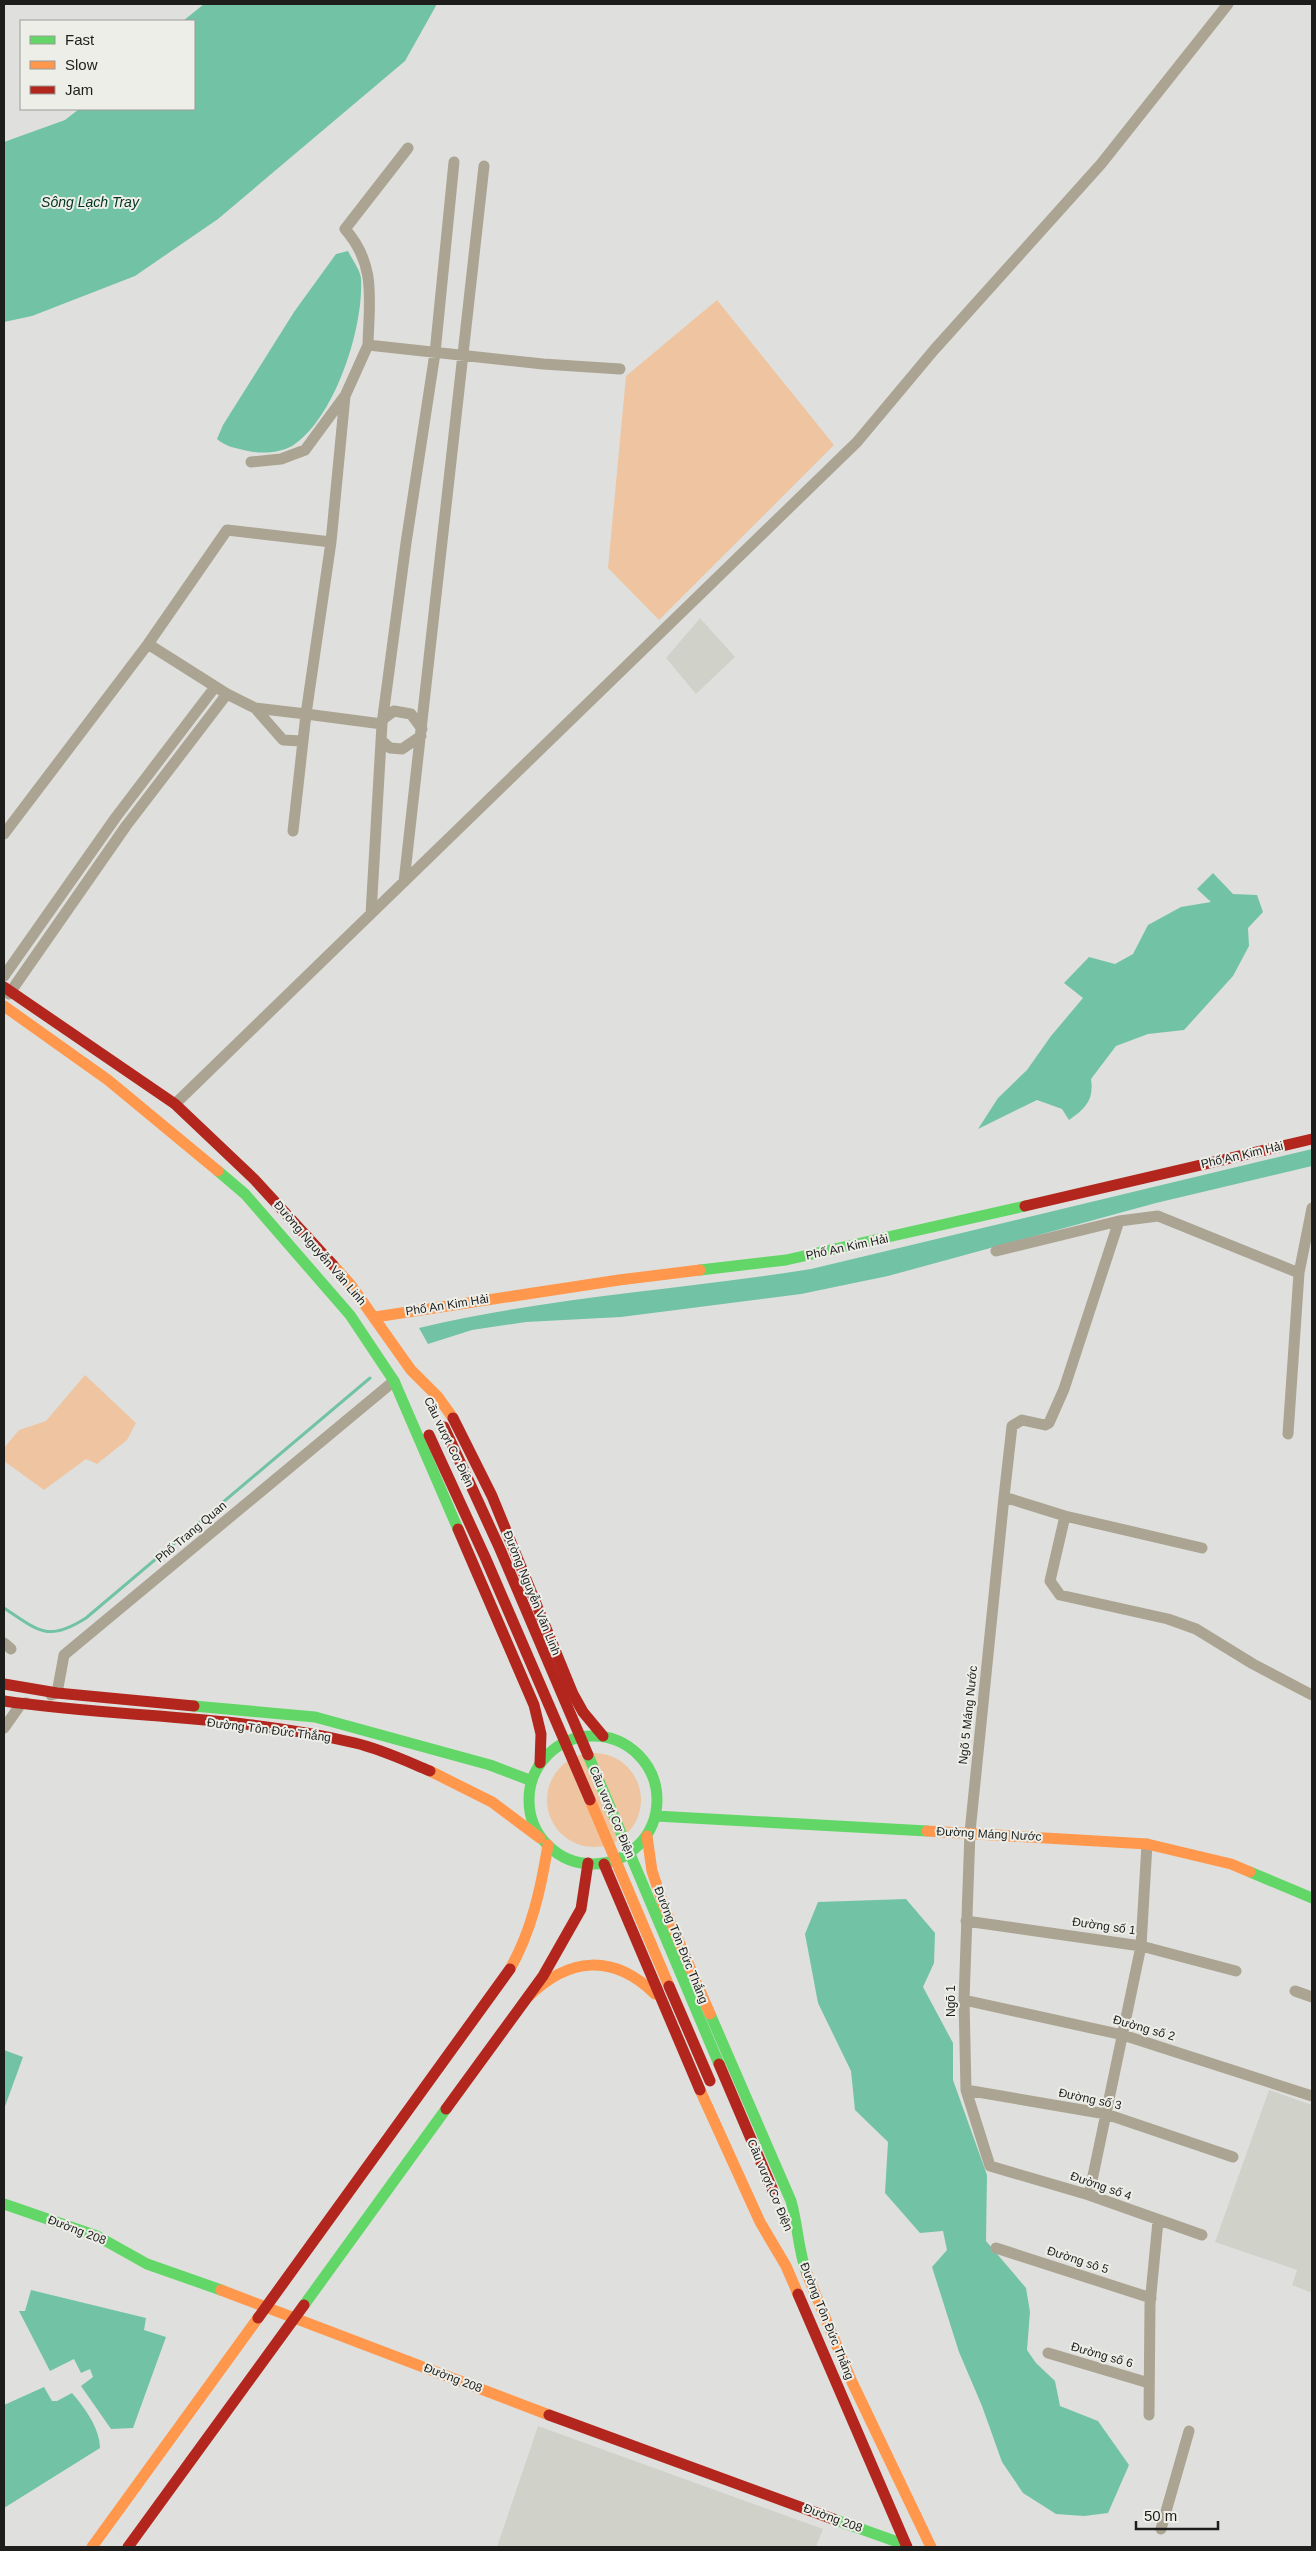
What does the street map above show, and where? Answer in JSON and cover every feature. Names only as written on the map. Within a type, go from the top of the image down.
[{"type":"main road","name":"Đường Nguyễn Văn Linh","points":[[6,994],[175,1104],[302,1229],[350,1284],[411,1370],[430,1388],[447,1409],[479,1468],[576,1699],[589,1720],[603,1736]]},
{"type":"main road","name":"Đường Nguyễn Văn Linh","points":[[4,1006],[108,1080],[245,1194],[350,1315],[394,1381],[534,1705],[541,1734],[540,1763]]},
{"type":"main road","name":"Phố An Kim Hải","points":[[375,1317],[618,1280],[786,1260],[869,1243],[1312,1139]]},
{"type":"main road","name":"Cầu vượt Cơ Điện","points":[[411,1370],[444,1427],[500,1549],[801,2259]]},
{"type":"main road","name":"Cầu vượt Cơ Điện","points":[[394,1381],[429,1435],[489,1566],[714,2090]]},
{"type":"main road","name":"Đường Tôn Đức Thắng","points":[[4,1684],[57,1693],[314,1717],[394,1737],[490,1766],[532,1781]]},
{"type":"main road","name":"Đường Tôn Đức Thắng","points":[[4,1701],[258,1726],[314,1733],[358,1743],[433,1771],[460,1784],[486,1799],[544,1841]]},
{"type":"main road","points":[[603,1736],[623,1742],[646,1763],[654,1777],[658,1793],[656,1816],[646,1836],[631,1852],[604,1864],[588,1864],[567,1858],[544,1841],[530,1809],[532,1781],[540,1763],[554,1749],[572,1739],[603,1736]]},
{"type":"main road","name":"Đường Máng Nước","points":[[656,1816],[970,1832],[1147,1844],[1231,1864],[1312,1898]]},
{"type":"main road","name":"Đường Tôn Đức Thắng","points":[[646,1836],[652,1871],[664,1907],[791,2201],[798,2227],[801,2259],[852,2382],[932,2547]]},
{"type":"main road","points":[[92,2547],[508,1973],[523,1946],[534,1917],[544,1841]]},
{"type":"main road","points":[[128,2547],[296,2318],[557,1954],[581,1909],[588,1864]]},
{"type":"main road","name":"Đường Tôn Đức Thắng","points":[[604,1864],[660,2001],[760,2222],[786,2266],[878,2486],[908,2547]]},
{"type":"main road","points":[[528,1997],[552,1975],[572,1967],[593,1964],[627,1971],[646,1984],[660,2001]]},
{"type":"main road","points":[[471,2023],[479,2019],[494,2022],[496,2040]]},
{"type":"main road","name":"Cầu vượt Cơ Điện","points":[[734,2136],[786,2266]]},
{"type":"main road","name":"Đường 208","points":[[4,2204],[97,2236],[147,2264],[266,2306],[632,2447],[908,2547]]},
{"type":"street","points":[[175,1104],[857,442],[934,350],[1101,164],[1228,4]]},
{"type":"street","points":[[251,462],[281,459],[305,450],[345,396],[368,346],[368,267],[360,249],[345,229],[408,148]]},
{"type":"street","points":[[371,914],[382,722],[406,543],[435,353],[454,162]]},
{"type":"street","points":[[404,882],[465,354],[484,166]]},
{"type":"street","points":[[368,346],[465,354],[543,364],[620,369]]},
{"type":"street","points":[[293,831],[301,741],[331,542],[345,396]]},
{"type":"street","points":[[4,834],[148,644],[227,530],[331,542]]},
{"type":"street","points":[[148,644],[215,687],[255,708],[382,722],[394,711],[411,714],[422,732]]},
{"type":"street","points":[[4,976],[98,841],[215,687]]},
{"type":"street","points":[[6,994],[126,826],[227,694]]},
{"type":"street","points":[[255,708],[283,740],[301,741]]},
{"type":"street","points":[[381,740],[390,748],[402,749],[422,732]]},
{"type":"street","points":[[1288,1434],[1299,1273],[1312,1208]]},
{"type":"street","points":[[996,1252],[1119,1221],[1158,1216],[1299,1273]]},
{"type":"street","name":"Ngõ 5 Máng Nước","points":[[970,1832],[1012,1426],[1022,1420],[1045,1425],[1049,1423],[1064,1389],[1119,1221]]},
{"type":"street","name":"Phố Trang Quan","points":[[57,1693],[64,1655],[394,1381]]},
{"type":"street","points":[[1004,1497],[1065,1516],[1202,1548]]},
{"type":"street","points":[[1065,1516],[1050,1581],[1060,1595],[1168,1620],[1196,1629],[1253,1664],[1312,1695]]},
{"type":"street","points":[[4,1728],[22,1704],[57,1693]]},
{"type":"street","name":"Ngõ 1","points":[[970,1832],[964,2000],[966,2090],[990,2166]]},
{"type":"street","points":[[1089,2195],[1142,1946],[1147,1844]]},
{"type":"street","name":"Đường số 1","points":[[966,1921],[1142,1946],[1236,1971]]},
{"type":"street","points":[[1296,1991],[1312,1998]]},
{"type":"street","name":"Đường số 2","points":[[964,2000],[1123,2035],[1312,2096]]},
{"type":"street","name":"Đường số 3","points":[[966,2090],[1106,2114],[1233,2157]]},
{"type":"street","name":"Đường số 4","points":[[990,2166],[1089,2195],[1202,2236]]},
{"type":"street","points":[[1149,2415],[1151,2298],[1158,2221]]},
{"type":"street","name":"Đường sô 5","points":[[996,2248],[1151,2298]]},
{"type":"street","name":"Đường số 6","points":[[1048,2354],[1149,2383]]},
{"type":"street","points":[[1161,2529],[1189,2432]]},
{"type":"shaded area","points":[[717,300],[834,445],[659,620],[608,568],[626,376]]},
{"type":"shaded area","points":[[700,618],[735,657],[696,694],[666,658]]},
{"type":"shaded area","points":[[85,1375],[136,1423],[127,1440],[97,1464],[86,1459],[44,1490],[4,1461],[4,1448],[19,1430],[46,1421]]},
{"type":"shaded area","points":[[594,1753],[612,1757],[627,1767],[637,1782],[641,1800],[637,1818],[627,1833],[612,1843],[594,1847],[576,1843],[561,1833],[551,1818],[547,1800],[551,1782],[561,1767],[576,1757]]},
{"type":"shaded area","points":[[1269,2090],[1312,2105],[1312,2293],[1292,2285],[1297,2270],[1215,2242]]},
{"type":"shaded area","points":[[538,2426],[823,2529],[816,2547],[497,2547]]},
{"type":"water","name":"Sông Lạch Tray","points":[[204,4],[437,4],[405,61],[218,219],[135,276],[32,316],[4,322],[4,142],[65,120],[78,110],[195,110],[195,20],[184,20]]},
{"type":"water","points":[[348,251],[358,268],[361,278],[358,321],[344,370],[334,394],[321,415],[307,433],[292,446],[282,450],[264,453],[253,452],[231,447],[220,442],[217,439],[223,425],[294,312],[336,254]]},
{"type":"water","points":[[1213,873],[1233,894],[1257,895],[1263,912],[1248,928],[1249,946],[1233,976],[1184,1030],[1148,1034],[1116,1046],[1091,1079],[1092,1086],[1088,1103],[1069,1120],[1062,1109],[1037,1100],[978,1129],[998,1098],[1027,1070],[1051,1036],[1083,998],[1064,983],[1089,957],[1115,964],[1133,954],[1148,925],[1181,907],[1211,902],[1197,889]]},
{"type":"water","points":[[1312,1149],[1312,1166],[1156,1203],[888,1276],[801,1294],[621,1317],[526,1322],[472,1330],[428,1344],[419,1328],[468,1317],[565,1301],[811,1269]]},
{"type":"water","points":[[906,1899],[935,1933],[934,1963],[923,1987],[953,2043],[953,2080],[987,2175],[986,2241],[1026,2288],[1030,2312],[1027,2350],[1036,2363],[1055,2381],[1060,2406],[1098,2421],[1129,2465],[1108,2513],[1084,2516],[1056,2514],[1023,2493],[1002,2462],[982,2406],[959,2352],[932,2267],[947,2250],[943,2231],[920,2233],[885,2193],[888,2142],[855,2110],[851,2071],[818,2003],[805,1934],[818,1902]]},
{"type":"water","points":[[4,2050],[23,2057],[4,2109]]},
{"type":"water","points":[[31,2290],[146,2318],[144,2330],[166,2337],[133,2428],[111,2429],[81,2386],[93,2377],[90,2369],[81,2373],[74,2359],[50,2371],[19,2311],[25,2311]]},
{"type":"water","points":[[44,2387],[52,2401],[57,2401],[72,2393],[86,2411],[94,2426],[100,2448],[4,2508],[4,2405]]},
{"type":"waterway","points":[[4,1608],[43,1631],[62,1630],[86,1618],[370,1378]]},
{"type":"traffic: fast","points":[[218,1171],[245,1194],[350,1315],[394,1381],[458,1529]]},
{"type":"traffic: fast","points":[[700,1270],[786,1260],[1025,1206]]},
{"type":"traffic: fast","points":[[194,1706],[315,1717],[490,1765],[532,1781]]},
{"type":"traffic: fast","points":[[593,1736],[606,1737],[618,1741],[638,1755],[652,1775],[656,1787],[657,1800],[656,1813],[652,1825],[638,1845],[618,1859],[606,1863],[593,1864],[580,1863],[568,1859],[548,1845],[534,1825],[530,1813],[529,1800],[530,1787],[534,1775],[548,1755],[568,1741],[580,1737],[593,1736]]},
{"type":"traffic: fast","points":[[588,1755],[719,2064]]},
{"type":"traffic: fast","points":[[656,1816],[927,1831]]},
{"type":"traffic: fast","points":[[1250,1872],[1312,1898]]},
{"type":"traffic: fast","points":[[710,2014],[791,2201],[807,2274]]},
{"type":"traffic: fast","points":[[304,2305],[446,2109]]},
{"type":"traffic: fast","points":[[4,2204],[97,2236],[147,2264],[221,2290]]},
{"type":"traffic: fast","points":[[833,2519],[906,2545]]},
{"type":"traffic: slow","points":[[4,1006],[108,1080],[218,1171]]},
{"type":"traffic: slow","points":[[333,1265],[350,1284],[411,1370],[438,1397],[453,1418]]},
{"type":"traffic: slow","points":[[375,1317],[619,1280],[700,1270]]},
{"type":"traffic: slow","points":[[430,1771],[492,1802],[540,1838]]},
{"type":"traffic: slow","points":[[590,1800],[669,1986]]},
{"type":"traffic: slow","points":[[927,1831],[1147,1844],[1231,1864],[1250,1872]]},
{"type":"traffic: slow","points":[[647,1836],[652,1871],[664,1907],[710,2014]]},
{"type":"traffic: slow","points":[[510,1969],[518,1954],[535,1909],[548,1845]]},
{"type":"traffic: slow","points":[[528,1997],[559,1974],[591,1965],[607,1966],[623,1972],[639,1981],[655,1994]]},
{"type":"traffic: slow","points":[[700,2090],[760,2222],[786,2266],[798,2294]]},
{"type":"traffic: slow","points":[[807,2274],[852,2382],[931,2547]]},
{"type":"traffic: slow","points":[[221,2290],[549,2415]]},
{"type":"traffic: slow","points":[[92,2547],[258,2318]]},
{"type":"traffic: jam","points":[[4,987],[175,1104],[254,1179],[333,1265]]},
{"type":"traffic: jam","points":[[1025,1206],[1312,1139]]},
{"type":"traffic: jam","points":[[453,1418],[492,1496],[573,1694],[583,1712],[603,1736]]},
{"type":"traffic: jam","points":[[444,1427],[500,1549],[588,1755]]},
{"type":"traffic: jam","points":[[429,1435],[485,1557],[590,1800]]},
{"type":"traffic: jam","points":[[458,1529],[534,1705],[541,1734],[540,1763]]},
{"type":"traffic: jam","points":[[4,1684],[57,1693],[194,1706]]},
{"type":"traffic: jam","points":[[4,1701],[48,1707],[224,1722],[312,1734],[355,1743],[393,1755],[430,1771]]},
{"type":"traffic: jam","points":[[446,2109],[543,1976],[581,1909],[588,1863]]},
{"type":"traffic: jam","points":[[604,1864],[700,2090]]},
{"type":"traffic: jam","points":[[258,2318],[510,1969]]},
{"type":"traffic: jam","points":[[669,1986],[710,2081]]},
{"type":"traffic: jam","points":[[719,2064],[774,2193]]},
{"type":"traffic: jam","points":[[798,2294],[907,2547]]},
{"type":"traffic: jam","points":[[128,2547],[304,2305]]},
{"type":"traffic: jam","points":[[549,2415],[833,2519]]}]
